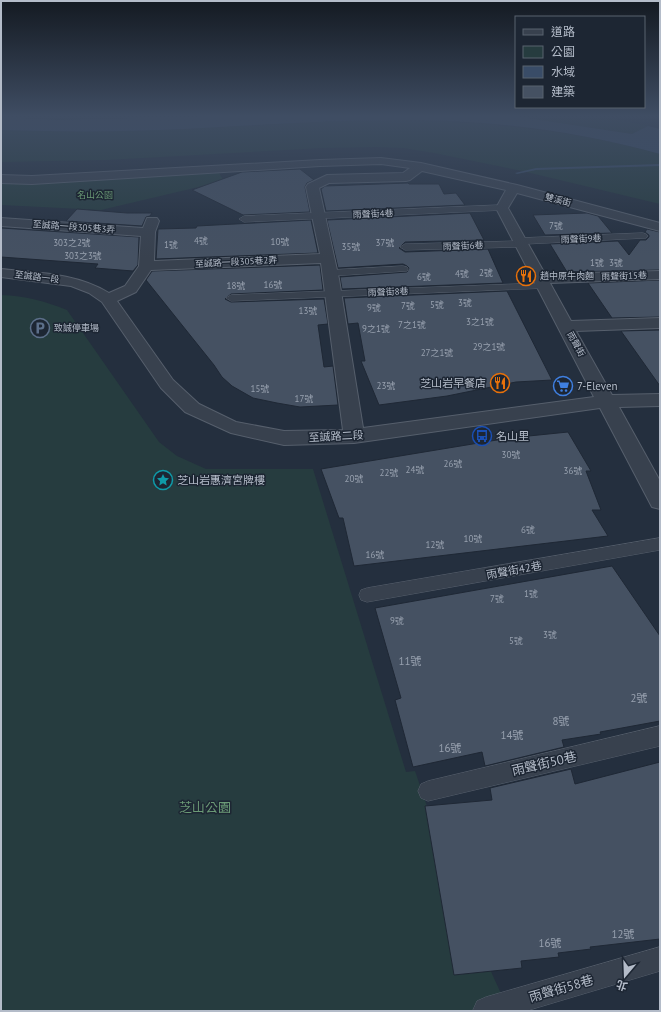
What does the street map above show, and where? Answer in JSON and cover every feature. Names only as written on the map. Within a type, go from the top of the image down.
[{"type":"street","name":"雙溪街","points":[[1,179],[32,180],[336,163]]},
{"type":"street","name":"雙溪街","points":[[403,163],[513,188],[660,227]]},
{"type":"street","points":[[406,177],[421,166]]},
{"type":"street","points":[[354,436],[334,294],[320,216],[312,187],[327,180],[406,177],[463,188]]},
{"type":"street","points":[[502,208],[513,188]]},
{"type":"street","name":"雨聲街","points":[[502,208],[660,500]]},
{"type":"street","name":"至誠路一段305巷3弄","points":[[1,222],[150,226],[146,266]]},
{"type":"street","name":"至誠路一段305巷2弄","points":[[146,266],[329,265]]},
{"type":"street","points":[[108,299],[131,289],[146,266]]},
{"type":"street","name":"至誠路一段","points":[[1,273],[74,282]]},
{"type":"street","name":"雨聲街15巷","points":[[542,283],[660,275]]},
{"type":"street","name":"至誠路二段","points":[[74,282],[94,290],[108,299],[167,384],[192,408],[231,427],[284,438],[354,436],[607,401],[660,400]]},
{"type":"street","points":[[566,326],[660,323]]},
{"type":"lane","name":"雨聲街4巷","points":[[244,220],[502,208]]},
{"type":"lane","name":"雨聲街9巷","points":[[520,242],[643,236]]},
{"type":"lane","name":"雨聲街6巷","points":[[405,247],[520,242]]},
{"type":"lane","points":[[329,265],[403,269]]},
{"type":"lane","name":"雨聲街8巷","points":[[231,298],[542,283]]},
{"type":"lane","name":"雨聲街42巷","points":[[367,595],[660,544]]},
{"type":"lane","name":"雨聲街50巷","points":[[428,791],[660,736]]},
{"type":"lane","name":"雨聲街58巷","points":[[486,1010],[660,959]]},
{"type":"green space","points":[[484,163],[660,163],[660,204]]},
{"type":"green space","name":"名山公園","points":[[219,173],[224,181],[101,210],[1,205],[1,183],[37,183]]},
{"type":"green space","name":"芝山公園","points":[[1,295],[19,296],[67,310],[159,442],[177,456],[206,469],[313,469],[406,772],[415,771],[461,906],[509,1011],[1,1011]]},
{"type":"building","points":[[300,169],[314,180],[307,183],[305,187],[310,212],[243,215],[192,190],[242,172]]},
{"type":"building","points":[[408,183],[439,184],[444,194],[456,193],[465,205],[326,211],[321,189],[325,186]]},
{"type":"building","points":[[77,209],[127,213],[152,213],[150,216],[146,217],[142,226],[66,221]]},
{"type":"building","points":[[470,213],[484,240],[405,242],[399,248],[405,252],[488,249],[503,283],[342,289],[340,277],[407,272],[409,268],[403,264],[338,268],[327,220]]},
{"type":"building","points":[[587,213],[598,216],[612,233],[545,235],[533,215]]},
{"type":"building","points":[[311,220],[318,253],[156,259],[158,229],[196,228],[197,226]]},
{"type":"building","points":[[1,228],[139,237],[138,265],[133,271],[95,268],[98,264],[1,257]]},
{"type":"building","points":[[647,229],[660,232],[660,270],[567,272],[550,244],[618,241],[629,255],[640,240],[646,240],[649,237],[649,235],[645,232]]},
{"type":"building","points":[[320,265],[323,290],[231,294],[225,299],[231,302],[324,299],[328,324],[318,325],[324,367],[333,366],[338,405],[300,407],[277,403],[253,398],[232,386],[222,377],[146,280],[152,271]]},
{"type":"building","points":[[660,280],[660,317],[612,318],[588,283]]},
{"type":"building","points":[[507,291],[552,380],[516,382],[447,396],[379,405],[361,361],[365,361],[358,323],[348,324],[344,298]]},
{"type":"building","points":[[660,330],[660,386],[621,331]]},
{"type":"building","points":[[568,432],[591,471],[586,471],[601,510],[592,510],[608,536],[354,566],[343,518],[339,518],[321,469],[509,438]]},
{"type":"building","points":[[612,566],[660,636],[660,721],[600,732],[601,734],[562,740],[564,747],[485,766],[482,752],[413,767],[395,700],[401,698],[375,608]]},
{"type":"building","points":[[660,762],[660,939],[590,947],[591,949],[558,953],[559,957],[521,961],[522,968],[454,975],[425,806],[492,800],[490,788],[571,769],[575,784]]},
{"type":"waterway","points":[[517,173],[536,169],[660,165]]},
{"type":"place","name":"趙中原牛肉麵","points":[[526,276]]},
{"type":"place","name":"致誠停車場","points":[[40,328]]},
{"type":"place","name":"芝山岩早餐店","points":[[500,383]]},
{"type":"place","name":"7-Eleven","points":[[563,386]]},
{"type":"place","name":"名山里","points":[[482,436]]},
{"type":"place","name":"芝山岩惠濟宮牌樓","points":[[163,480]]}]
